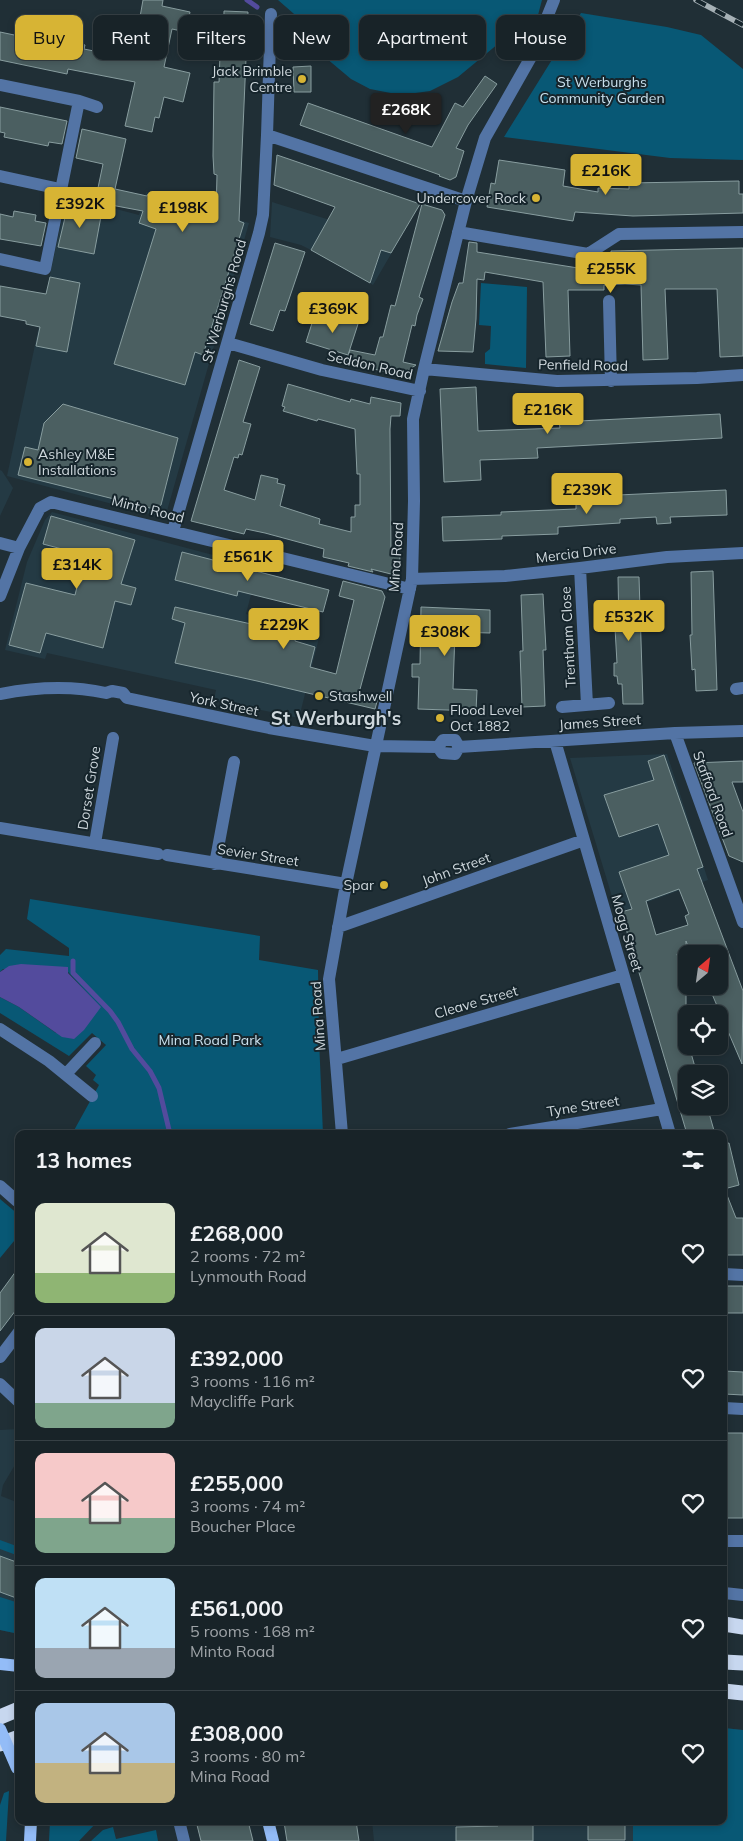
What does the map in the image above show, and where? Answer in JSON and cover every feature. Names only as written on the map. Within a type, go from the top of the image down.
[{"type":"highway","points":[[727,1624],[743,1627]]},
{"type":"highway","points":[[727,1634],[743,1635]]},
{"type":"highway","points":[[727,1662],[743,1664]]},
{"type":"highway","points":[[727,1691],[743,1693]]},
{"type":"highway","points":[[0,1717],[15,1711]]},
{"type":"highway","points":[[0,1744],[15,1738]]},
{"type":"main road","points":[[0,1664],[15,1666]]},
{"type":"main road","points":[[0,1729],[15,1763]]},
{"type":"main road","points":[[30,1840],[32,1825]]},
{"type":"main road","points":[[269,1825],[273,1841]]},
{"type":"street","name":"Mina Road","points":[[342,1130],[329,979],[346,884],[411,584],[414,501],[413,419],[458,232],[485,138],[531,57],[554,0]]},
{"type":"street","name":"St Werburghs Road","points":[[173,531],[263,215],[268,135],[270,14]]},
{"type":"street","points":[[0,85],[79,101],[97,107]]},
{"type":"street","points":[[0,260],[45,269],[79,101]]},
{"type":"street","points":[[268,135],[466,201]]},
{"type":"street","points":[[0,176],[60,189]]},
{"type":"street","points":[[458,232],[588,254],[619,234],[743,232]]},
{"type":"street","points":[[609,301],[611,381]]},
{"type":"street","name":"Seddon Road","points":[[228,343],[322,370],[420,391]]},
{"type":"street","name":"Penfield Road","points":[[424,369],[557,381],[611,381],[743,375]]},
{"type":"street","name":"Minto Road","points":[[0,596],[19,548],[40,508],[51,502],[411,584]]},
{"type":"street","points":[[0,543],[19,548]]},
{"type":"street","name":"Mercia Drive","points":[[411,584],[580,568],[667,556],[743,553]]},
{"type":"street","name":"Trentham Close","points":[[580,568],[586,705]]},
{"type":"street","name":"York Street","points":[[0,694],[51,687],[90,690],[106,693],[109,698],[121,702],[127,698],[268,728],[375,746]]},
{"type":"street","name":"Trentham Close","points":[[562,707],[609,703]]},
{"type":"street","name":"James Street","points":[[375,746],[438,747],[443,740],[455,740],[460,747],[675,733],[743,731]]},
{"type":"street","name":"Stafford Road","points":[[675,733],[743,922]]},
{"type":"street","name":"Dorset Grove","points":[[95,843],[113,738]]},
{"type":"street","name":"Mogg Street","points":[[555,740],[669,1130]]},
{"type":"street","points":[[216,864],[234,762]]},
{"type":"street","name":"Sevier Street","points":[[0,828],[346,884]]},
{"type":"street","name":"John Street","points":[[338,927],[584,840]]},
{"type":"street","name":"Cleave Street","points":[[336,1059],[623,975]]},
{"type":"street","points":[[0,1029],[66,1074],[92,1096]]},
{"type":"street","points":[[66,1074],[94,1043]]},
{"type":"street","name":"Tyne Street","points":[[534,1130],[662,1109]]},
{"type":"street","points":[[0,1186],[15,1199]]},
{"type":"street","points":[[727,1274],[743,1275]]},
{"type":"street","points":[[0,1357],[15,1337]]},
{"type":"street","points":[[0,1384],[15,1398]]},
{"type":"street","points":[[727,1408],[743,1408]]},
{"type":"street","points":[[727,1541],[743,1541]]},
{"type":"street","points":[[727,1593],[743,1595]]},
{"type":"street","points":[[180,1825],[184,1841]]},
{"type":"shaded area","points":[[146,192],[249,223],[165,518],[7,476],[66,200],[93,203],[139,215]]},
{"type":"shaded area","points":[[272,202],[398,242],[373,285],[301,245],[270,237]]},
{"type":"shaded area","points":[[0,470],[13,488],[0,516]]},
{"type":"shaded area","points":[[52,512],[258,567],[246,614],[320,634],[299,718],[214,700],[216,690],[47,653],[45,659],[5,650],[27,562],[45,520]]},
{"type":"shaded area","points":[[667,754],[708,880],[617,913],[570,758]]},
{"type":"shaded area","points":[[21,964],[68,967],[68,973],[101,1007],[84,1030],[74,1039],[62,1037],[19,1007],[0,997],[0,972],[9,966]]},
{"type":"shaded area","points":[[15,1429],[15,1465],[3,1485],[1,1496],[15,1501],[15,1633],[0,1630],[0,1430]]},
{"type":"shaded area","points":[[727,1728],[743,1730],[743,1841],[374,1841],[372,1825],[727,1825]]},
{"type":"green space","points":[[278,0],[542,0],[538,15],[496,15],[496,46],[486,54],[486,15],[359,15],[359,60],[479,60],[458,77],[430,91],[401,95],[370,89],[351,79],[328,60],[349,60],[349,15],[295,15]]},
{"type":"green space","name":"St Werburghs Community Garden","points":[[581,13],[667,27],[701,35],[743,69],[743,160],[670,158],[504,137],[552,60],[585,60],[585,15],[580,15]]},
{"type":"green space","points":[[481,283],[527,287],[526,368],[485,364],[485,353],[490,349],[491,326],[479,325]]},
{"type":"green space","name":"Mina Road Park","points":[[30,899],[260,936],[259,960],[318,970],[323,1130],[74,1130],[99,1085],[93,1080],[96,1075],[86,1066],[106,1045],[92,1033],[69,1056],[0,1013],[0,997],[19,1007],[56,1033],[100,1007],[68,972],[3,969],[0,972],[0,955],[6,949],[69,956],[69,948],[27,919]]},
{"type":"green space","points":[[0,1199],[15,1212],[15,1240],[0,1258]]},
{"type":"green space","points":[[0,1540],[15,1546],[15,1555],[0,1549]]},
{"type":"green space","points":[[0,1597],[15,1602],[15,1633],[0,1630]]},
{"type":"green space","points":[[727,1728],[743,1730],[743,1841],[633,1841],[633,1825],[727,1825]]},
{"type":"green space","points":[[9,1791],[6,1841],[0,1841],[0,1805],[4,1793]]},
{"type":"green space","points":[[50,1825],[94,1825],[79,1841],[49,1841]]},
{"type":"green space","points":[[113,1827],[116,1839],[156,1830],[158,1841],[91,1841],[103,1830]]},
{"type":"building","points":[[143,0],[163,0],[162,6],[190,12],[189,15],[178,15],[178,30],[172,29],[168,48],[168,15],[140,15]]},
{"type":"building","points":[[224,11],[248,12],[248,15],[224,15]]},
{"type":"building","points":[[0,32],[15,35],[15,60],[83,60],[83,44],[85,45],[84,49],[93,51],[93,60],[165,60],[164,67],[190,73],[183,102],[164,97],[159,118],[155,117],[152,132],[125,126],[135,82],[68,69],[67,74],[0,60]]},
{"type":"building","points":[[220,60],[246,60],[239,221],[244,223],[203,355],[195,352],[185,385],[114,364],[156,229],[139,223],[143,211],[95,202],[103,164],[76,158],[82,129],[126,139],[115,189],[147,196],[148,194],[216,214],[217,175],[214,174],[213,156],[214,82],[219,82]]},
{"type":"building","name":"Jack Brimble Centre","points":[[311,66],[311,92],[294,92],[293,67]]},
{"type":"building","points":[[485,76],[497,84],[468,125],[456,148],[464,151],[456,177],[450,180],[300,125],[308,103],[432,147],[455,103],[463,107]]},
{"type":"building","points":[[0,107],[67,121],[62,144],[49,142],[48,146],[4,137],[5,133],[0,132]]},
{"type":"building","points":[[277,155],[420,204],[391,253],[381,250],[370,283],[311,250],[335,207],[274,185]]},
{"type":"building","points":[[499,160],[565,170],[563,186],[598,192],[598,188],[629,189],[629,183],[739,181],[739,194],[743,194],[743,213],[633,216],[575,212],[573,221],[487,207],[491,183],[495,184]]},
{"type":"building","points":[[422,204],[442,210],[445,215],[419,297],[423,299],[415,326],[412,325],[403,362],[416,365],[401,375],[346,363],[350,350],[375,355],[380,337],[383,337],[391,305],[395,306]]},
{"type":"building","points":[[68,205],[102,211],[94,254],[58,247]]},
{"type":"building","points":[[14,211],[36,215],[35,221],[46,223],[41,246],[0,239],[0,214],[13,217]]},
{"type":"building","points":[[469,242],[477,243],[477,252],[597,271],[599,259],[611,259],[611,251],[743,248],[743,356],[720,357],[717,289],[665,289],[668,359],[643,360],[641,285],[625,284],[604,285],[604,290],[568,290],[570,356],[546,357],[543,282],[485,272],[484,280],[477,279],[473,352],[438,351],[452,302],[459,283],[463,283]]},
{"type":"building","points":[[275,243],[305,252],[285,311],[280,310],[273,331],[250,324]]},
{"type":"building","points":[[50,277],[80,283],[67,352],[36,346],[40,327],[26,324],[26,321],[0,316],[0,286],[46,294]]},
{"type":"building","points":[[323,314],[358,324],[348,355],[306,342],[313,320],[320,323]]},
{"type":"building","points":[[239,360],[260,367],[243,422],[251,424],[242,455],[239,454],[238,458],[234,457],[224,490],[255,500],[261,475],[278,479],[277,483],[285,485],[280,506],[320,519],[319,524],[351,532],[351,517],[355,517],[355,505],[360,505],[360,474],[357,474],[355,429],[283,411],[285,407],[282,406],[288,384],[350,402],[351,399],[370,404],[371,397],[401,403],[400,416],[391,416],[390,429],[391,554],[400,555],[399,576],[348,566],[349,563],[323,557],[324,549],[265,533],[246,529],[244,534],[191,521]]},
{"type":"building","points":[[476,387],[478,431],[560,428],[559,422],[720,414],[722,438],[537,448],[538,458],[480,460],[481,480],[444,482],[440,389]]},
{"type":"building","points":[[63,404],[178,438],[161,505],[154,509],[18,475],[25,447],[38,450],[44,423]]},
{"type":"building","points":[[726,490],[727,515],[670,517],[671,523],[657,524],[656,517],[620,519],[620,523],[558,527],[558,534],[502,536],[502,539],[443,541],[442,517],[501,515],[501,512],[576,509],[576,502],[618,498],[618,495]]},
{"type":"building","points":[[51,516],[135,540],[121,584],[136,588],[131,605],[115,601],[103,648],[46,633],[40,653],[9,645],[26,583],[75,595],[85,555],[43,544]]},
{"type":"building","points":[[182,552],[329,590],[323,612],[238,591],[237,596],[175,580]]},
{"type":"building","points":[[713,571],[717,690],[696,691],[695,669],[692,670],[690,635],[692,635],[691,572]]},
{"type":"building","points":[[618,577],[639,577],[643,704],[623,704],[622,684],[618,684],[617,676],[614,676],[614,663],[617,663],[615,628],[619,628]]},
{"type":"building","points":[[343,581],[382,591],[385,597],[359,693],[378,698],[375,709],[175,663],[185,623],[172,619],[175,607],[296,634],[295,641],[315,647],[310,667],[336,674],[354,600],[339,596]]},
{"type":"building","points":[[543,594],[546,650],[543,650],[545,706],[522,707],[521,595]]},
{"type":"building","points":[[421,607],[490,610],[490,633],[455,632],[453,689],[477,690],[476,711],[418,709],[419,677],[412,677],[412,664],[420,664]]},
{"type":"building","points":[[664,755],[703,867],[697,869],[726,945],[688,945],[686,941],[686,945],[678,945],[678,995],[686,995],[686,1005],[678,1005],[678,1055],[692,1055],[694,1065],[678,1065],[678,1104],[621,912],[632,909],[619,872],[669,855],[658,824],[619,837],[604,795],[654,780],[648,761]],"holes":[[[679,889],[689,914],[685,916],[688,925],[656,935],[646,901]]]},
{"type":"building","points":[[743,761],[743,782],[732,782],[743,812],[743,862],[729,856],[694,763]]},
{"type":"building","points":[[728,951],[743,991],[742,1064],[728,1031],[728,1005],[717,1005],[712,995],[728,995]]},
{"type":"building","points":[[681,1115],[710,1115],[714,1130],[686,1130]]},
{"type":"building","points":[[727,1143],[729,1143],[739,1185],[727,1188]]},
{"type":"building","points":[[727,1195],[736,1218],[743,1218],[743,1255],[727,1255]]},
{"type":"building","points":[[15,1272],[15,1311],[0,1331],[0,1293]]},
{"type":"building","points":[[727,1286],[743,1286],[743,1313],[727,1313]]},
{"type":"building","points":[[727,1371],[743,1372],[743,1395],[727,1394]]},
{"type":"building","points":[[727,1433],[743,1433],[743,1518],[727,1518]]},
{"type":"building","points":[[0,1556],[15,1562],[15,1598],[0,1592]]},
{"type":"building","points":[[197,1825],[249,1825],[253,1841],[201,1841]]},
{"type":"building","points":[[284,1825],[357,1825],[359,1841],[287,1841]]},
{"type":"building","points":[[533,1825],[533,1841],[456,1841],[456,1827]]},
{"type":"building","points":[[588,1825],[625,1825],[625,1840],[588,1840]]},
{"type":"waterway","points":[[247,0],[257,7]]},
{"type":"waterway","points":[[73,961],[73,973],[110,1011],[132,1049],[150,1071],[159,1088],[169,1130]]},
{"type":"railway","points":[[696,0],[743,25]]},
{"type":"place","name":"Jack Brimble Centre","points":[[302,79]]},
{"type":"place","name":"Undercover Rock","points":[[536,198]]},
{"type":"place","name":"Ashley M&E Installations","points":[[28,462]]},
{"type":"place","name":"Stashwell","points":[[319,696]]},
{"type":"place","name":"Flood Level Oct 1882","points":[[440,718]]},
{"type":"place","name":"Spar","points":[[384,885]]},
{"type":"district","name":"St Werburgh's","points":[[336,718]]}]
